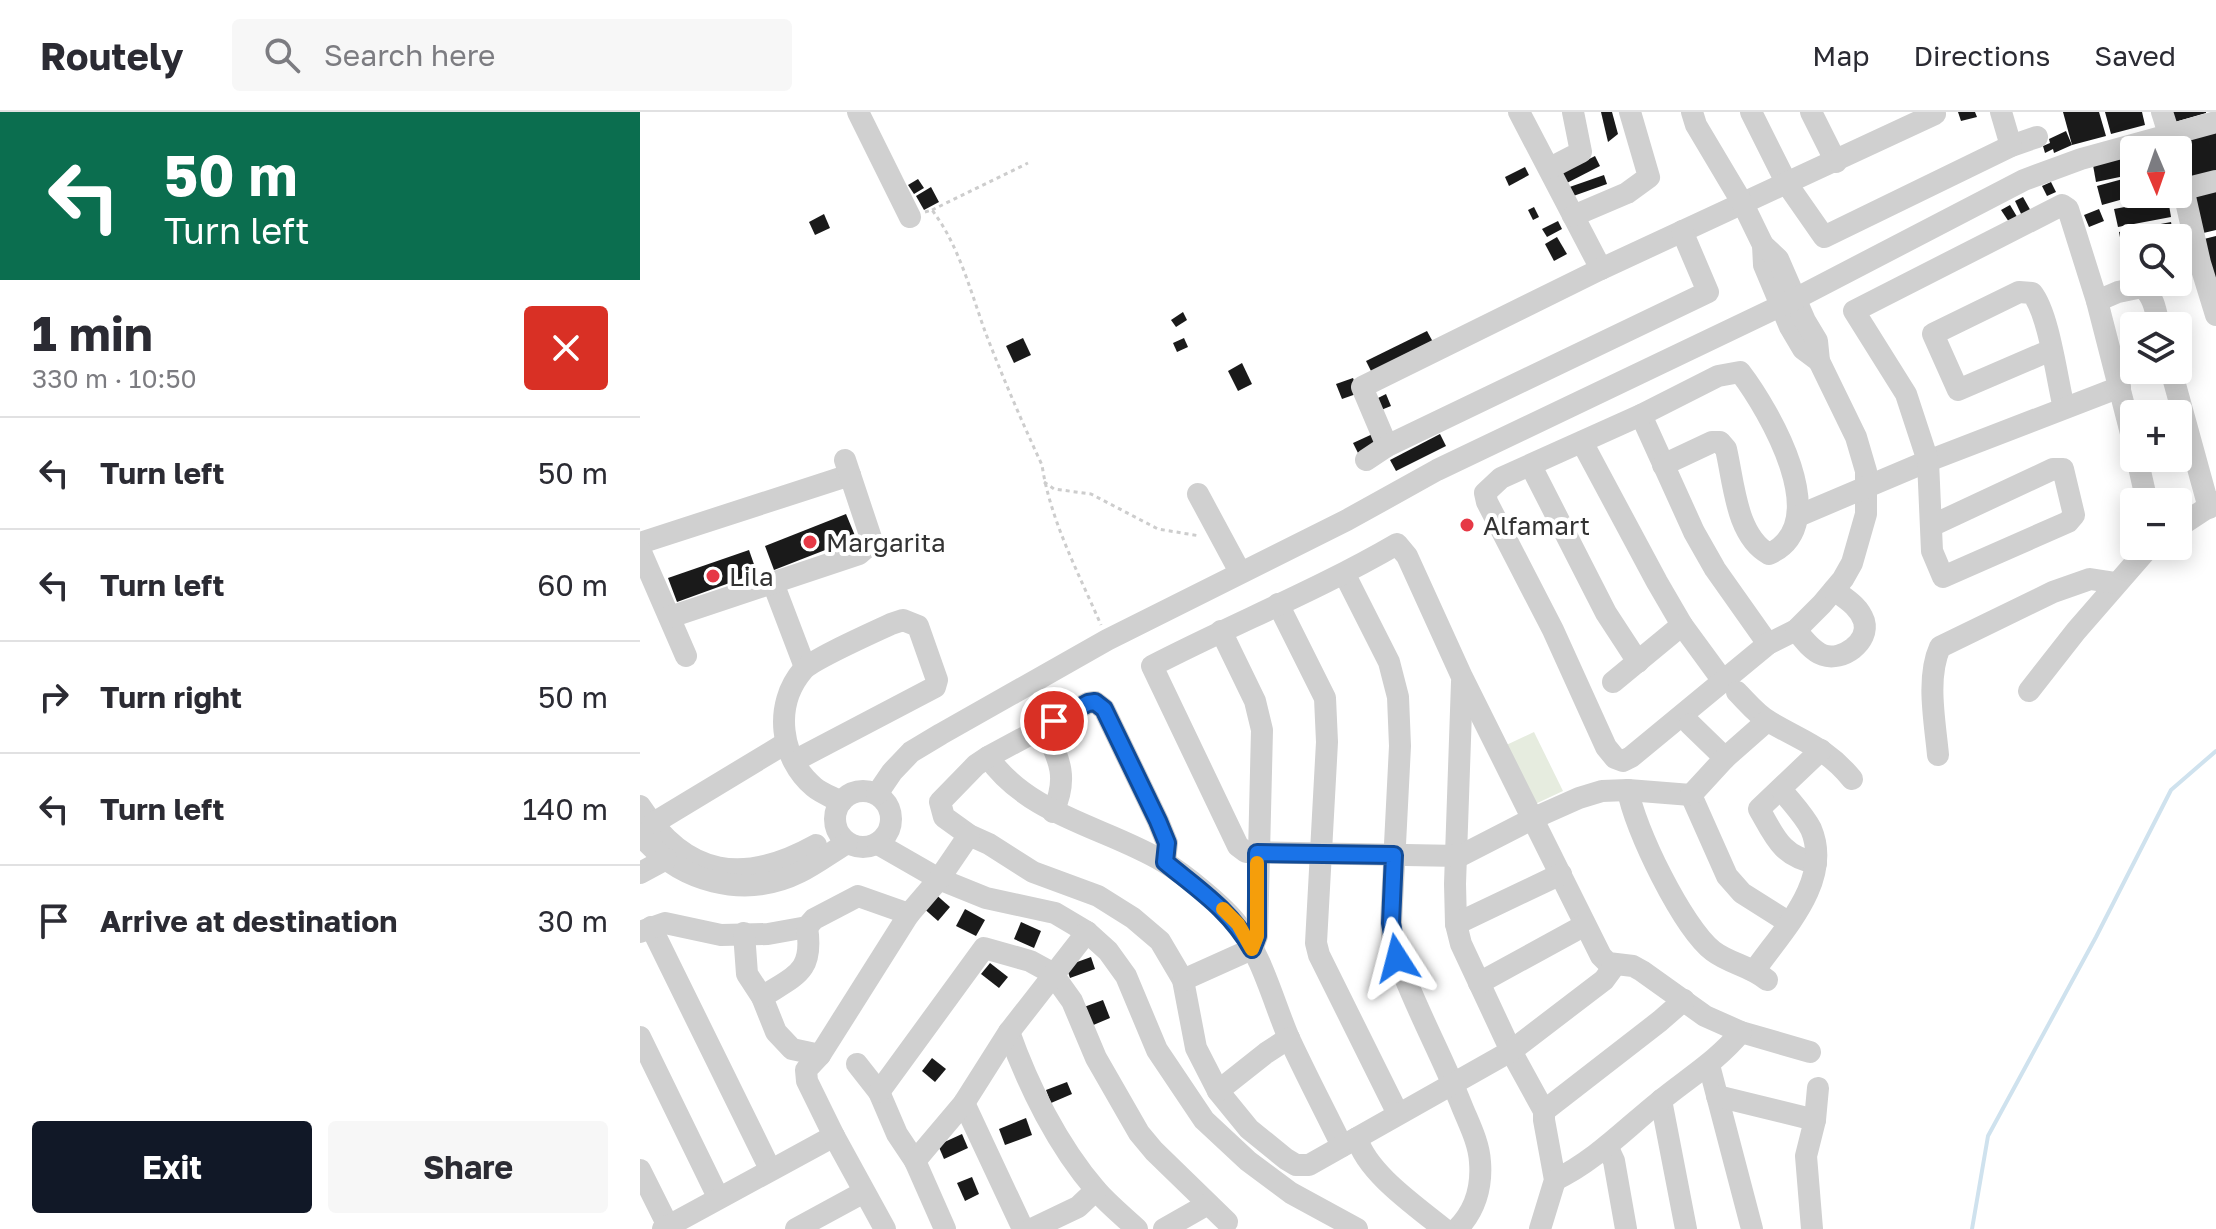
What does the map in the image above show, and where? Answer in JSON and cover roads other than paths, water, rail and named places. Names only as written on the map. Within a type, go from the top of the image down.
[{"type":"street","points":[[858,112],[921,213]]},
{"type":"street","points":[[1519,112],[1601,269]]},
{"type":"street","points":[[1550,168],[1581,152],[1573,112]]},
{"type":"street","points":[[1573,216],[1627,193],[1649,177],[1630,112]]},
{"type":"street","points":[[1663,465],[1712,442],[1720,442],[1726,449],[1747,531],[1760,549],[1769,554],[1787,542],[1798,516],[1785,449],[1759,397],[1740,372],[1718,376],[1633,410],[1582,442],[1493,484],[1485,493],[1553,630],[1606,747],[1615,758],[1623,761],[1730,686],[1768,644],[1796,630],[1834,590],[1852,563],[1862,535],[1868,485],[1856,437],[1819,361],[1803,349],[1788,302],[1764,265],[1763,245],[1743,204],[1696,125],[1692,112]]},
{"type":"street","points":[[1751,112],[1787,184],[1824,237],[2011,146],[2037,137]]},
{"type":"street","points":[[1811,112],[1836,162]]},
{"type":"street","points":[[1387,446],[1362,387],[1601,269],[1836,162],[1934,112]]},
{"type":"street","points":[[2001,112],[2011,146]]},
{"type":"street","points":[[2162,112],[2170,136]]},
{"type":"street","points":[[2185,136],[2216,122]]},
{"type":"street","points":[[877,794],[911,752],[1107,640],[1347,520],[1437,470],[1788,302],[2024,180],[2081,159],[2120,152]]},
{"type":"street","points":[[2192,187],[2216,181]]},
{"type":"street","points":[[1931,526],[2053,469],[2063,469],[2074,515],[2068,522],[1943,577],[1932,551],[1928,461],[1906,394],[1854,311],[2062,205],[2068,209],[2097,301],[2123,400]]},
{"type":"street","points":[[2192,206],[2205,234],[2216,315]]},
{"type":"street","points":[[1366,460],[1387,446],[1708,292],[1682,231]]},
{"type":"street","points":[[2097,301],[2130,288],[2142,287],[2149,292],[2156,312]]},
{"type":"street","points":[[2051,350],[1958,390],[1933,334],[2019,292],[2032,293],[2041,308],[2051,350],[2064,408]]},
{"type":"street","points":[[2175,384],[2212,505],[2192,518]]},
{"type":"street","points":[[1798,516],[1868,485],[2120,387]]},
{"type":"street","points":[[1633,410],[1705,552],[1768,644]]},
{"type":"street","points":[[1582,442],[1682,625],[1730,686],[1767,721],[1821,750],[1837,761],[1852,779]]},
{"type":"street","points":[[1531,466],[1606,613],[1638,662]]},
{"type":"street","points":[[640,543],[847,468],[871,538],[859,554],[670,617]]},
{"type":"street","points":[[1198,494],[1240,572]]},
{"type":"street","points":[[1691,795],[1628,790],[1590,794],[1534,818],[1456,856],[1246,852],[1238,846],[1152,666],[1345,575],[1397,544],[1407,556],[1462,677],[1534,818],[1601,956],[1608,963],[1633,966],[1705,1016],[1741,1032],[1810,1052]]},
{"type":"street","points":[[640,550],[686,656]]},
{"type":"street","points":[[2029,691],[2137,560]]},
{"type":"street","points":[[1345,575],[1389,662],[1398,697],[1400,746],[1391,923],[1393,946],[1453,1085],[1480,1160],[1475,1202],[1468,1217],[1457,1229]]},
{"type":"street","points":[[1938,755],[1934,659],[1940,647],[2053,592],[2090,579],[2116,583]]},
{"type":"street","points":[[773,583],[805,667]]},
{"type":"street","points":[[1796,630],[1815,651],[1828,657],[1856,646],[1864,636],[1864,622],[1854,604],[1834,590]]},
{"type":"street","points":[[1278,604],[1325,698],[1327,742],[1316,943],[1319,955],[1398,1114]]},
{"type":"street","points":[[644,822],[790,752],[928,693],[937,680],[918,626],[903,620],[805,667],[790,690],[783,716],[790,752],[815,788],[841,802]]},
{"type":"street","points":[[1613,682],[1682,625]]},
{"type":"street","points":[[1183,980],[1252,949],[1257,936],[1260,713],[1221,631]]},
{"type":"street","points":[[1462,677],[1456,924],[1461,944],[1479,983],[1544,1111],[1555,1180],[1540,1229]]},
{"type":"street","points":[[1165,862],[1167,843],[1158,821],[1104,709],[1095,702],[988,757],[940,802],[944,817],[969,835],[1033,872],[1080,888],[1119,908],[1160,941],[1183,980],[1196,1048],[1218,1091],[1249,1129],[1296,1165],[1309,1165],[1511,1051],[1604,980],[1615,965]]},
{"type":"street","points":[[1691,795],[1725,758],[1767,721]]},
{"type":"street","points":[[1690,724],[1725,758]]},
{"type":"street","points":[[1044,727],[1062,769],[1062,786],[1053,812]]},
{"type":"street","points":[[1816,863],[1798,859],[1780,845],[1759,809],[1821,750]]},
{"type":"street","points":[[988,757],[997,771],[1053,812],[1095,827],[1165,862],[1238,924],[1252,949],[1289,1038],[1349,1142],[1444,1229]]},
{"type":"street","points":[[1628,790],[1636,817],[1678,909],[1714,952],[1761,975],[1788,922],[1807,894],[1816,871],[1814,838],[1809,826],[1781,789]]},
{"type":"street","points":[[861,791],[877,794],[888,804],[892,818],[889,832],[878,844],[862,848],[842,838],[835,817],[841,802],[861,791]]},
{"type":"street","points":[[1691,795],[1727,876],[1742,893],[1788,922]]},
{"type":"street","points":[[644,822],[682,853],[721,869],[765,868],[842,838]]},
{"type":"street","points":[[644,822],[666,859],[694,876],[719,884],[768,884],[800,872],[842,838]]},
{"type":"street","points":[[885,1229],[834,1136],[807,1081],[806,1070],[820,1055],[909,914],[939,879],[969,835]]},
{"type":"street","points":[[878,844],[939,879],[986,898],[1055,913],[1087,932],[1108,951],[1126,976],[1157,1050],[1204,1120],[1248,1161],[1291,1193],[1357,1229]]},
{"type":"street","points":[[640,873],[666,859]]},
{"type":"street","points":[[1456,924],[1561,874]]},
{"type":"street","points":[[770,1169],[645,929],[665,923],[721,935],[768,934],[807,927],[814,919],[858,896],[909,914]]},
{"type":"street","points":[[1479,983],[1585,925]]},
{"type":"street","points":[[762,997],[789,981],[801,969],[810,949],[807,927]]},
{"type":"street","points":[[915,1161],[964,1103],[1009,1032],[1087,932]]},
{"type":"street","points":[[744,933],[745,967],[762,997],[776,1032],[792,1049],[820,1055]]},
{"type":"street","points":[[879,1092],[984,948],[1030,961],[1052,973],[1072,1001],[1096,1058],[1139,1133],[1227,1222]]},
{"type":"street","points":[[1544,1111],[1684,1000]]},
{"type":"street","points":[[1009,1032],[1051,1122],[1096,1190],[1137,1229]]},
{"type":"street","points":[[1555,1180],[1607,1146],[1661,1100],[1709,1065],[1741,1032]]},
{"type":"street","points":[[640,1037],[718,1197]]},
{"type":"street","points":[[1218,1091],[1289,1038]]},
{"type":"street","points":[[857,1064],[879,1092],[897,1134],[915,1161],[945,1229]]},
{"type":"street","points":[[1709,1065],[1752,1229]]},
{"type":"street","points":[[1812,1229],[1806,1156],[1815,1120],[1818,1088]]},
{"type":"street","points":[[1717,1096],[1815,1120]]},
{"type":"street","points":[[1661,1100],[1686,1229]]},
{"type":"street","points":[[964,1103],[1023,1229]]},
{"type":"street","points":[[640,1170],[665,1228],[834,1136]]},
{"type":"street","points":[[1607,1146],[1614,1161],[1626,1229]]},
{"type":"street","points":[[1032,1229],[1078,1207],[1096,1190]]},
{"type":"street","points":[[796,1229],[864,1192]]},
{"type":"street","points":[[1164,1229],[1208,1204]]},
{"type":"street","points":[[1610,1229],[1621,1204]]},
{"type":"waterway","points":[[1972,1229],[1988,1136],[2096,937],[2171,790],[2216,751]]},
{"type":"place","name":"Alfamart","points":[[1467,525]]},
{"type":"place","name":"Margarita","points":[[810,542]]},
{"type":"place","name":"Lila","points":[[713,576]]}]
